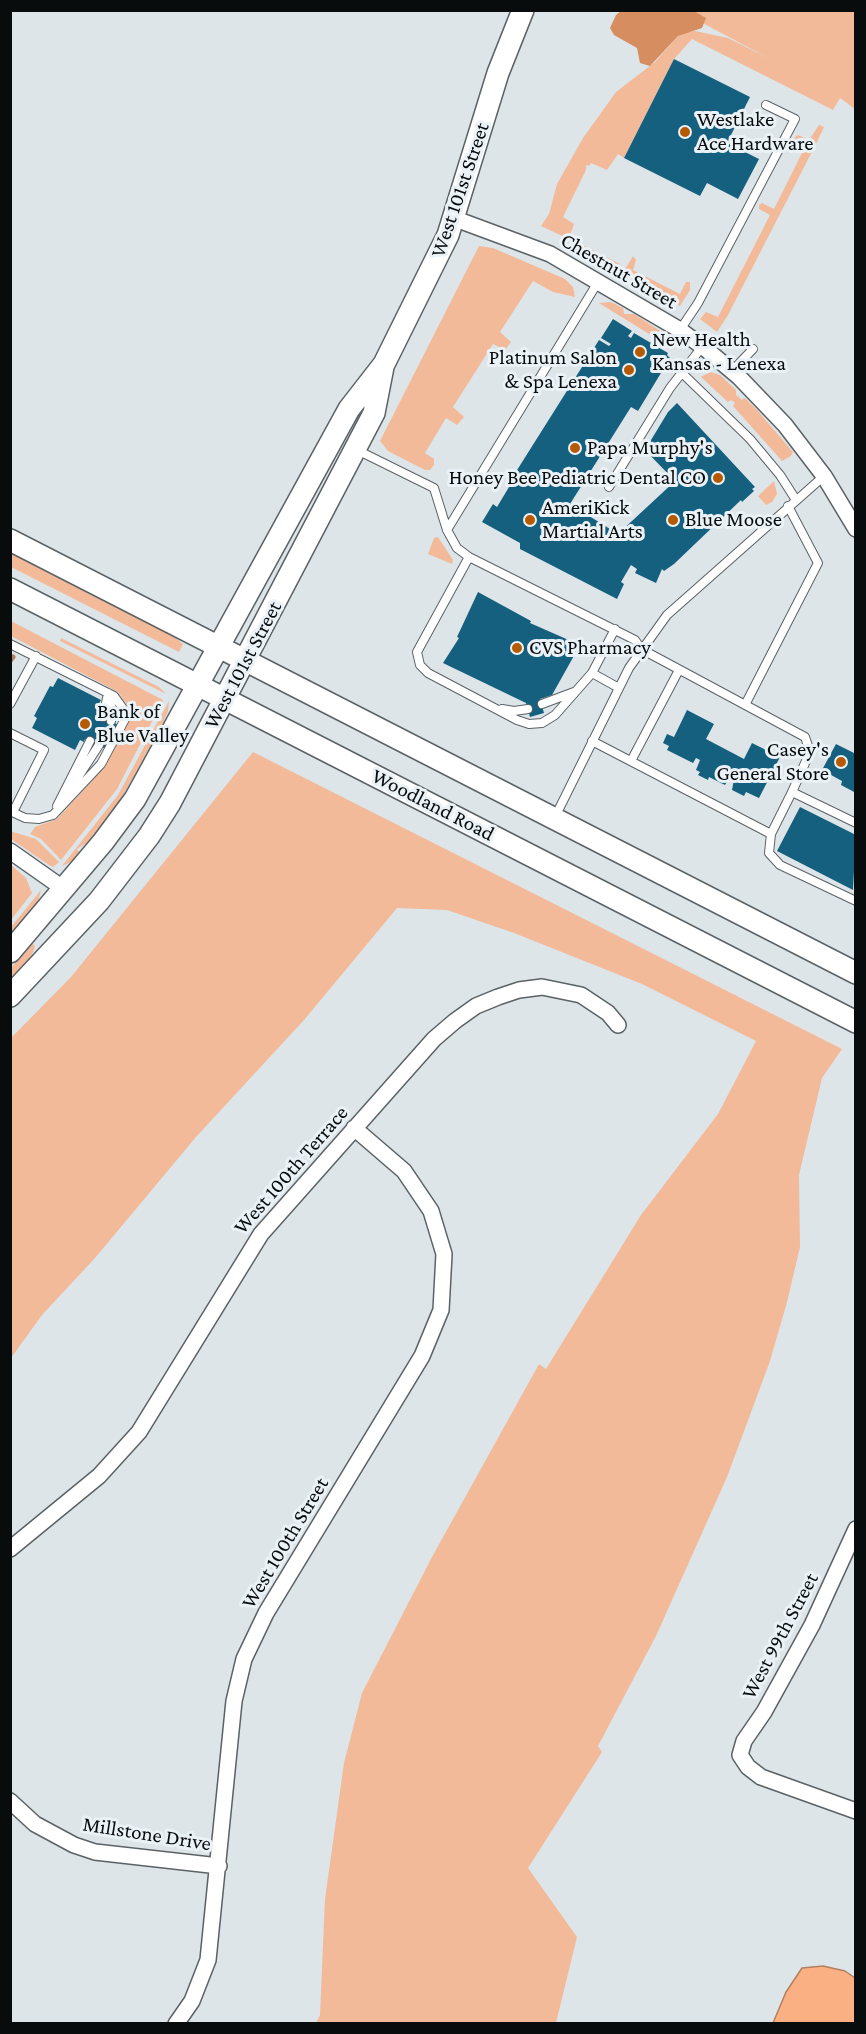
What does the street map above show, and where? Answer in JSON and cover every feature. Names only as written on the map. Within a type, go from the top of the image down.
[{"type":"main road","name":"West 101st Street","points":[[10,952],[135,800],[349,408],[384,364],[420,295],[453,218],[498,74],[523,10]]},
{"type":"main road","name":"West 101st Street","points":[[10,996],[99,901],[149,836],[170,803],[374,413],[384,364]]},
{"type":"main road","name":"Woodland Road","points":[[10,540],[855,973]]},
{"type":"main road","name":"Woodland Road","points":[[10,589],[855,1023]]},
{"type":"street","name":"Chestnut Street","points":[[453,218],[550,255],[680,330],[702,347],[765,401],[824,476],[855,529]]},
{"type":"street","points":[[10,851],[64,888]]},
{"type":"street","name":"West 100th Terrace","points":[[10,1549],[99,1476],[139,1432],[261,1234],[434,1040],[476,1006],[498,997],[531,989],[564,990],[596,1004],[618,1025]]},
{"type":"street","name":"West 100th Street","points":[[176,2024],[192,2001],[208,1960],[234,1701],[244,1659],[266,1613],[422,1356],[441,1310],[444,1254],[431,1211],[404,1171],[354,1128]]},
{"type":"street","name":"West 99th Street","points":[[855,1529],[812,1625],[764,1712],[744,1741],[740,1755],[761,1777],[855,1810]]},
{"type":"street","name":"Millstone Drive","points":[[10,1801],[35,1824],[74,1845],[95,1852],[219,1866]]},
{"type":"lane","points":[[680,330],[698,303],[795,119],[766,105]]},
{"type":"lane","points":[[447,530],[598,282]]},
{"type":"lane","points":[[609,487],[670,388],[702,347]]},
{"type":"lane","points":[[732,371],[753,349]]},
{"type":"lane","points":[[682,373],[750,439],[780,475],[796,500]]},
{"type":"lane","points":[[355,449],[434,488],[447,530],[458,548],[468,557],[615,629],[635,640],[641,649],[796,731],[809,744],[807,760],[771,834],[769,853],[780,865],[855,901]]},
{"type":"lane","points":[[554,819],[619,688],[641,649],[667,615],[824,476]]},
{"type":"lane","points":[[745,705],[818,563],[788,506]]},
{"type":"lane","points":[[468,557],[417,652],[420,665],[428,673],[494,708],[529,724],[542,723],[555,715],[592,673],[615,629]]},
{"type":"lane","points":[[10,644],[108,693],[120,703],[124,710],[123,725],[101,764],[52,815],[35,819],[12,811],[44,750],[10,733]]},
{"type":"lane","points":[[10,704],[36,656]]},
{"type":"lane","points":[[631,762],[679,670]]},
{"type":"lane","points":[[592,673],[619,688]]},
{"type":"lane","points":[[542,704],[578,690]]},
{"type":"lane","points":[[103,717],[108,693]]},
{"type":"lane","points":[[108,693],[113,713],[111,721]]},
{"type":"lane","points":[[494,708],[514,711],[528,709]]},
{"type":"lane","points":[[52,815],[90,741]]},
{"type":"lane","points":[[591,741],[771,834]]},
{"type":"lane","points":[[52,815],[99,746]]},
{"type":"lane","points":[[792,792],[855,823]]},
{"type":"shaded area","points":[[622,10],[694,11],[706,18],[702,28],[678,36],[650,66],[640,63],[637,48],[614,35],[610,28],[616,15]]},
{"type":"shaded area","points":[[680,11],[855,11],[855,109],[840,98],[833,110],[692,39],[674,59],[624,158],[618,154],[607,170],[591,163],[589,166],[586,165],[586,170],[563,217],[574,224],[569,238],[620,264],[616,266],[595,256],[573,241],[541,226],[549,214],[557,184],[583,138],[616,92],[655,62],[678,36],[685,32],[695,31],[728,38],[770,59]]},
{"type":"shaded area","points":[[819,125],[824,127],[818,140],[728,315],[717,332],[700,319],[706,312],[718,317],[770,215],[759,209],[759,205],[762,203],[774,209],[804,149],[794,143],[794,138],[798,135],[809,140]]},
{"type":"shaded area","points":[[479,246],[493,248],[565,279],[573,287],[575,297],[553,292],[533,281],[500,332],[511,342],[505,350],[493,344],[453,407],[464,417],[457,425],[446,418],[425,453],[434,459],[434,465],[430,470],[425,470],[388,451],[380,441]]},
{"type":"shaded area","points":[[633,256],[636,260],[633,270],[680,294],[686,282],[690,282],[690,290],[680,306],[622,274]]},
{"type":"shaded area","points":[[611,302],[623,308],[624,314],[634,314],[668,336],[675,350],[599,303]]},
{"type":"shaded area","points":[[710,372],[720,375],[736,390],[736,395],[742,400],[744,398],[747,400],[757,410],[793,452],[791,456],[782,461],[733,406],[735,403],[731,400],[728,402],[701,377]]},
{"type":"shaded area","points":[[774,481],[777,494],[772,502],[766,505],[758,496]]},
{"type":"shaded area","points":[[438,537],[453,560],[452,564],[428,554],[434,538]]},
{"type":"shaded area","points":[[10,551],[168,632],[183,644],[179,652],[11,567]]},
{"type":"shaded area","points":[[11,621],[163,700],[117,789],[61,860],[41,839],[30,834],[35,827],[57,819],[101,771],[130,718],[130,709],[118,692],[11,636]]},
{"type":"shaded area","points":[[61,638],[159,687],[166,694],[60,641]]},
{"type":"shaded area","points":[[169,701],[168,711],[161,727],[121,799],[88,842],[77,849],[79,852],[73,861],[62,866],[118,795]]},
{"type":"shaded area","points":[[253,752],[842,1049],[822,1078],[799,1175],[800,1247],[787,1302],[770,1361],[727,1477],[656,1636],[598,1746],[602,1752],[528,1868],[577,1937],[556,2023],[316,2023],[320,2015],[325,1899],[344,1763],[362,1693],[432,1557],[539,1364],[546,1369],[641,1215],[718,1114],[756,1041],[642,984],[514,933],[447,910],[397,908],[304,1020],[196,1137],[95,1258],[42,1315],[11,1358],[11,1038],[71,977]]},
{"type":"shaded area","points":[[10,831],[36,839],[59,862],[53,867],[49,865],[11,839]]},
{"type":"shaded area","points":[[11,865],[26,878],[32,893],[11,920]]},
{"type":"shaded area","points":[[41,890],[38,902],[11,935],[11,927]]},
{"type":"shaded area","points":[[32,943],[35,946],[34,950],[20,977],[11,988],[11,968]]},
{"type":"shaded area","points":[[823,1966],[845,1971],[855,1978],[855,2023],[773,2023],[786,1992],[802,1968]]},
{"type":"building","name":"Westlake Ace Hardware","points":[[674,59],[750,97],[727,143],[759,159],[738,199],[707,183],[700,196],[624,158]]},
{"type":"building","points":[[613,319],[632,331],[628,336],[631,338],[634,333],[668,353],[670,358],[638,411],[631,407],[570,504],[618,534],[675,481],[645,450],[668,412],[677,403],[755,487],[752,489],[754,491],[742,502],[741,500],[674,564],[664,571],[662,569],[656,583],[635,573],[637,569],[631,565],[621,582],[624,584],[617,599],[520,549],[520,543],[482,522],[493,504],[497,507],[509,487],[507,486],[599,340],[609,346],[611,344],[601,338]]},
{"type":"building","name":"CVS Pharmacy","points":[[478,592],[531,621],[530,623],[580,645],[552,695],[540,699],[544,713],[530,717],[526,703],[443,663],[459,638],[457,637]]},
{"type":"building","points":[[58,678],[101,700],[96,709],[99,711],[97,715],[121,726],[108,750],[85,739],[84,742],[80,740],[75,750],[32,728],[37,718],[34,716],[50,686],[53,687]]},
{"type":"building","points":[[687,710],[714,724],[706,739],[744,759],[752,743],[780,757],[759,798],[746,792],[744,796],[732,790],[734,779],[730,776],[725,785],[709,777],[708,780],[698,775],[700,772],[696,770],[700,760],[696,758],[693,763],[667,750],[669,746],[663,743],[667,734],[674,737]]},
{"type":"building","name":"Casey's General Store","points":[[836,744],[856,754],[856,793],[841,785],[842,781],[822,770]]},
{"type":"building","name":"Casey's General Store","points":[[800,807],[856,835],[853,890],[777,851]]},
{"type":"waterway","points":[[10,661],[13,657]]},
{"type":"place","name":"Westlake Ace Hardware","points":[[685,132]]},
{"type":"place","name":"New Health Kansas - Lenexa","points":[[640,352]]},
{"type":"place","name":"Platinum Salon & Spa Lenexa","points":[[629,370]]},
{"type":"place","name":"Papa Murphy's","points":[[575,448]]},
{"type":"place","name":"Honey Bee Pediatric Dental CO","points":[[718,478]]},
{"type":"place","name":"AmeriKick Martial Arts","points":[[530,520]]},
{"type":"place","name":"Blue Moose","points":[[673,520]]},
{"type":"place","name":"CVS Pharmacy","points":[[517,648]]},
{"type":"place","name":"Bank of Blue Valley","points":[[85,724]]},
{"type":"place","name":"Casey's General Store","points":[[841,762]]}]
